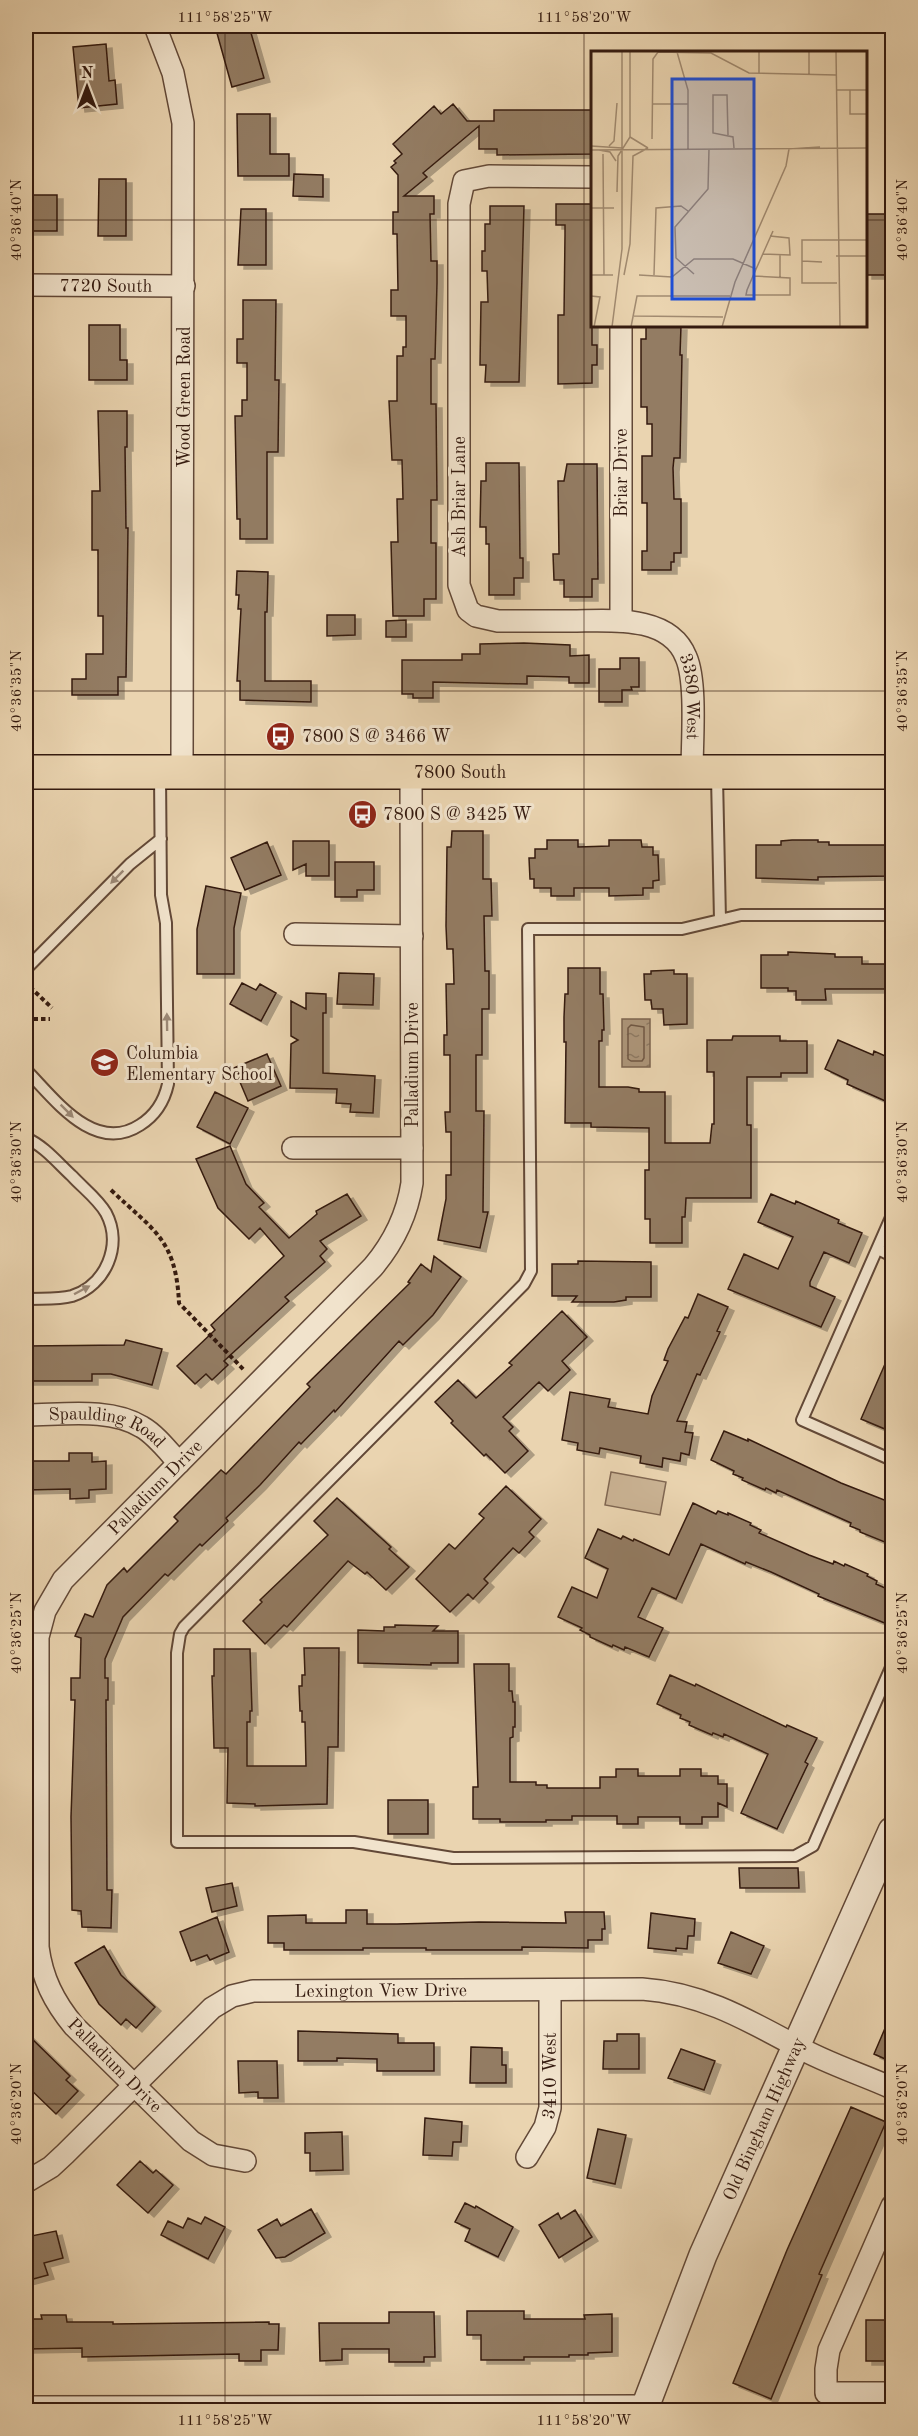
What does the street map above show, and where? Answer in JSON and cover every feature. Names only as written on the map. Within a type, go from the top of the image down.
[{"type":"main road","name":"7800 South","points":[[26,772],[171,774],[892,772]]},
{"type":"street","name":"Wood Green Road","points":[[155,26],[173,73],[183,123],[184,286],[171,774]]},
{"type":"street","name":"Ash Briar Lane","points":[[591,177],[489,176],[464,181],[459,204],[459,572],[463,599],[468,610],[476,616],[498,621],[621,621],[643,624],[665,633]]},
{"type":"street","name":"7720 South","points":[[26,285],[184,286]]},
{"type":"street","name":"Briar Drive","points":[[621,327],[621,621]]},
{"type":"street","name":"3380 West","points":[[665,633],[679,643],[687,658],[705,771]]},
{"type":"street","name":"Palladium Drive","points":[[246,2161],[213,2155],[191,2141],[62,2012],[45,1981],[38,1947],[37,1651],[45,1611],[63,1580],[385,1252],[396,1236],[409,1201],[412,1183],[411,772]]},
{"type":"street","points":[[295,934],[412,936]]},
{"type":"street","points":[[292,1148],[412,1148]]},
{"type":"street","name":"Spaulding Road","points":[[26,1416],[102,1415],[117,1418],[144,1428],[179,1463]]},
{"type":"street","name":"Old Bingham Highway","points":[[645,2408],[703,2255],[892,1831]]},
{"type":"street","name":"Lexington View Drive","points":[[26,2182],[51,2167],[212,2008],[242,1993],[265,1990],[642,1989],[675,1993],[707,2002],[755,2023],[797,2047],[892,2088]]},
{"type":"street","name":"3410 West","points":[[527,2157],[545,2127],[550,2108],[550,1990]]},
{"type":"street","points":[[892,2206],[829,2350],[826,2369],[826,2393],[892,2393]]},
{"type":"street","points":[[26,2407],[645,2408]]},
{"type":"lane","points":[[705,771],[720,920]]},
{"type":"lane","points":[[26,1070],[77,1121],[94,1130],[112,1133],[137,1127],[155,1113],[161,1104],[168,1084],[166,923],[161,896],[161,839],[171,774]]},
{"type":"lane","points":[[26,969],[130,864],[161,839]]},
{"type":"lane","points":[[892,915],[741,915],[682,929],[528,929],[531,1271],[524,1284],[184,1626],[180,1634],[177,1653],[177,1842],[354,1842],[453,1858],[795,1856],[813,1846],[892,1665]]},
{"type":"lane","points":[[26,1138],[44,1148],[100,1204],[111,1224],[113,1247],[106,1268],[91,1286],[81,1292],[58,1298],[26,1299]]},
{"type":"lane","points":[[892,1215],[802,1420],[892,1461]]},
{"type":"lane","points":[[878,1249],[892,1256]]},
{"type":"path","points":[[30,987],[52,1008]]},
{"type":"path","points":[[26,1019],[50,1018]]},
{"type":"path","points":[[111,1190],[162,1238],[171,1253],[177,1275],[179,1303],[246,1372]]},
{"type":"shaded area","points":[[611,1472],[666,1482],[660,1515],[605,1505]]},
{"type":"water","points":[[622,1019],[650,1019],[650,1067],[622,1067]]},
{"type":"building","points":[[215,26],[249,26],[264,78],[232,87]]},
{"type":"building","points":[[106,44],[109,81],[115,80],[117,104],[79,108],[73,47]]},
{"type":"building","points":[[453,104],[467,121],[494,121],[494,110],[591,110],[591,154],[497,155],[497,149],[479,149],[479,126],[423,173],[427,177],[404,196],[434,196],[434,214],[430,214],[431,261],[437,261],[437,283],[435,359],[431,359],[431,404],[436,404],[437,500],[431,500],[431,543],[436,543],[436,599],[424,599],[424,616],[393,616],[391,542],[398,542],[397,499],[403,499],[402,460],[392,460],[389,401],[397,401],[397,356],[403,356],[403,347],[406,347],[406,316],[391,316],[391,290],[398,290],[397,234],[393,234],[393,212],[398,212],[398,175],[391,167],[402,154],[393,144],[434,106],[441,114]]},
{"type":"building","points":[[237,114],[270,114],[270,154],[289,154],[289,176],[238,176]]},
{"type":"building","points":[[294,174],[323,175],[323,197],[293,196]]},
{"type":"building","points":[[99,179],[126,179],[126,236],[98,236]]},
{"type":"building","points":[[26,195],[57,195],[57,231],[26,231]]},
{"type":"building","points":[[556,204],[591,204],[591,327],[592,345],[597,345],[597,365],[592,365],[592,383],[558,384],[558,315],[564,315],[565,225],[556,225]]},
{"type":"building","points":[[490,206],[524,206],[519,382],[485,382],[486,365],[480,365],[481,302],[488,302],[487,271],[482,271],[482,251],[485,251],[485,224],[490,224]]},
{"type":"building","points":[[241,209],[266,209],[266,265],[238,265]]},
{"type":"building","points":[[867,214],[892,214],[892,275],[867,275]]},
{"type":"building","points":[[243,300],[276,300],[275,380],[279,380],[278,452],[267,452],[267,539],[240,539],[240,519],[237,519],[235,416],[242,416],[242,400],[247,400],[247,363],[237,363],[237,339],[243,339]]},
{"type":"building","points":[[89,325],[120,325],[120,360],[127,360],[127,380],[89,380]]},
{"type":"building","points":[[646,327],[681,327],[680,458],[674,458],[673,468],[674,499],[681,499],[681,553],[674,553],[671,570],[642,570],[642,551],[647,551],[647,503],[642,503],[642,456],[652,456],[652,424],[647,424],[647,407],[641,407],[641,339],[646,339]]},
{"type":"building","points":[[98,411],[127,411],[127,447],[125,447],[126,528],[128,528],[126,677],[118,677],[118,695],[72,695],[72,679],[86,679],[86,654],[103,654],[103,616],[98,616],[98,550],[92,550],[92,491],[100,491]]},
{"type":"building","points":[[486,463],[519,463],[520,558],[523,558],[523,578],[514,578],[514,595],[489,595],[489,544],[486,544],[486,527],[480,527],[481,481],[486,481]]},
{"type":"building","points":[[567,464],[597,464],[598,579],[592,579],[592,597],[564,597],[564,580],[554,580],[553,554],[559,554],[558,481],[564,481]]},
{"type":"building","points":[[237,571],[268,572],[267,612],[265,612],[265,681],[311,681],[311,702],[240,700],[240,681],[237,681],[241,609],[238,609],[239,595],[236,595]]},
{"type":"building","points":[[327,615],[355,615],[355,635],[327,636]]},
{"type":"building","points":[[406,620],[406,637],[386,637],[386,621]]},
{"type":"building","points":[[480,644],[570,645],[570,656],[589,655],[589,683],[569,683],[569,677],[527,676],[527,684],[433,682],[433,698],[413,698],[413,694],[402,694],[402,660],[462,660],[462,654],[480,654]]},
{"type":"building","points":[[620,658],[639,658],[639,687],[622,690],[622,702],[599,702],[599,669],[620,669]]},
{"type":"building","points":[[452,831],[483,831],[483,879],[491,879],[492,916],[484,916],[485,971],[489,971],[489,1009],[482,1009],[482,1055],[476,1055],[476,1111],[484,1111],[483,1212],[488,1212],[480,1248],[438,1240],[446,1199],[446,1175],[451,1175],[451,1132],[446,1132],[445,1112],[450,1112],[450,1055],[444,1055],[444,1035],[447,1035],[446,984],[454,984],[453,949],[447,949],[446,926],[447,847],[451,847]]},
{"type":"building","points":[[547,840],[578,840],[578,847],[609,846],[609,840],[641,840],[642,847],[653,847],[653,855],[658,855],[659,880],[653,881],[653,888],[643,888],[643,895],[609,896],[609,888],[574,888],[574,896],[551,896],[551,888],[534,888],[534,879],[530,879],[529,858],[535,858],[535,849],[547,849]]},
{"type":"building","points":[[818,840],[818,842],[829,842],[829,845],[892,845],[892,876],[818,877],[818,880],[756,878],[756,845],[781,845],[781,841]]},
{"type":"building","points":[[293,841],[329,841],[329,876],[306,876],[306,864],[293,870]]},
{"type":"building","points":[[267,842],[281,875],[245,890],[231,858]]},
{"type":"building","points":[[335,862],[374,862],[374,890],[357,890],[357,897],[335,897]]},
{"type":"building","points":[[206,886],[241,893],[234,928],[234,974],[197,974],[197,929]]},
{"type":"building","points":[[788,952],[835,954],[835,957],[862,957],[862,964],[892,964],[892,989],[825,989],[826,1000],[796,1000],[796,991],[788,991],[788,988],[761,988],[761,955],[788,955]]},
{"type":"building","points":[[568,968],[600,968],[604,1030],[602,1030],[602,1041],[599,1041],[599,1087],[628,1087],[639,1089],[639,1092],[665,1092],[665,1143],[710,1143],[712,1124],[714,1124],[714,1072],[707,1072],[707,1040],[732,1040],[733,1036],[780,1036],[780,1041],[807,1041],[807,1073],[781,1073],[781,1077],[747,1077],[747,1125],[751,1125],[751,1198],[686,1198],[685,1217],[682,1217],[682,1243],[650,1243],[650,1219],[645,1219],[645,1170],[649,1170],[649,1128],[591,1127],[591,1123],[565,1123],[564,1017],[565,994],[568,994]]},
{"type":"building","points":[[674,970],[674,974],[687,974],[687,1024],[664,1025],[663,1009],[652,1009],[651,1000],[645,1000],[644,974],[651,974],[651,971]]},
{"type":"building","points":[[339,973],[374,974],[373,1005],[337,1004]]},
{"type":"building","points":[[242,983],[256,990],[260,984],[276,993],[261,1021],[230,1004]]},
{"type":"building","points":[[306,993],[326,994],[326,1013],[323,1013],[323,1073],[375,1076],[373,1113],[350,1112],[351,1104],[336,1103],[337,1089],[290,1088],[291,1044],[298,1040],[291,1036],[291,1001],[306,1009]]},
{"type":"building","points":[[838,1040],[873,1055],[874,1051],[892,1059],[892,1104],[847,1084],[848,1080],[825,1069]]},
{"type":"building","points":[[267,1054],[281,1086],[248,1101],[234,1068]]},
{"type":"building","points":[[215,1092],[248,1108],[230,1144],[197,1127]]},
{"type":"building","points":[[230,1146],[246,1184],[264,1203],[259,1207],[289,1238],[317,1214],[316,1211],[347,1194],[361,1216],[320,1241],[327,1249],[320,1256],[325,1262],[285,1297],[289,1301],[224,1361],[228,1365],[212,1380],[206,1374],[195,1384],[177,1366],[215,1330],[211,1325],[284,1256],[260,1228],[249,1239],[218,1208],[196,1159]]},
{"type":"building","points":[[771,1194],[795,1204],[796,1201],[862,1233],[849,1263],[824,1252],[810,1282],[810,1286],[835,1297],[821,1327],[728,1289],[744,1254],[778,1269],[793,1237],[758,1222]]},
{"type":"building","points":[[434,1256],[461,1277],[433,1315],[403,1345],[399,1341],[335,1412],[334,1410],[301,1444],[299,1442],[226,1518],[228,1521],[202,1546],[200,1544],[168,1576],[165,1574],[123,1617],[105,1659],[105,1678],[108,1678],[108,1700],[106,1700],[107,1890],[112,1890],[111,1928],[82,1927],[81,1911],[72,1910],[71,1817],[75,1700],[71,1700],[71,1678],[80,1678],[81,1638],[75,1636],[85,1614],[93,1617],[107,1585],[124,1568],[127,1572],[178,1521],[174,1517],[221,1470],[226,1474],[310,1387],[307,1384],[410,1283],[408,1282],[421,1264],[431,1272]]},
{"type":"building","points":[[578,1261],[651,1262],[651,1297],[626,1297],[626,1300],[614,1302],[572,1302],[577,1296],[552,1296],[552,1264],[578,1264]]},
{"type":"building","points":[[698,1294],[728,1307],[717,1331],[720,1332],[700,1375],[697,1374],[677,1421],[687,1422],[685,1432],[693,1433],[689,1455],[681,1453],[680,1461],[663,1458],[662,1467],[640,1463],[641,1456],[600,1448],[599,1454],[577,1450],[578,1443],[562,1440],[570,1392],[610,1399],[608,1407],[648,1414],[652,1396],[668,1361],[664,1360],[668,1349],[685,1317],[688,1318]]},
{"type":"building","points":[[562,1311],[587,1337],[562,1361],[570,1370],[548,1391],[539,1382],[503,1417],[513,1427],[509,1431],[528,1451],[505,1473],[451,1423],[453,1421],[435,1402],[458,1380],[476,1398],[512,1365],[509,1363]]},
{"type":"building","points":[[126,1340],[162,1349],[152,1385],[111,1374],[92,1374],[92,1381],[26,1381],[26,1346],[124,1345]]},
{"type":"building","points":[[892,1348],[892,1432],[861,1419]]},
{"type":"building","points":[[724,1431],[748,1441],[748,1439],[841,1483],[892,1503],[892,1545],[860,1532],[850,1526],[851,1523],[777,1490],[776,1493],[766,1488],[765,1490],[742,1480],[743,1478],[733,1474],[734,1471],[711,1460]]},
{"type":"building","points":[[69,1453],[92,1453],[92,1462],[106,1461],[106,1489],[89,1490],[89,1498],[70,1499],[70,1489],[26,1490],[26,1461],[69,1461]]},
{"type":"building","points":[[506,1486],[541,1519],[529,1532],[534,1537],[519,1553],[513,1548],[484,1579],[488,1583],[473,1599],[468,1594],[450,1612],[416,1579],[449,1544],[455,1549],[484,1518],[479,1514]]},
{"type":"building","points":[[337,1498],[391,1547],[389,1549],[409,1567],[386,1590],[367,1572],[365,1574],[348,1561],[287,1627],[284,1625],[265,1644],[243,1621],[262,1602],[260,1600],[328,1535],[314,1521]]},
{"type":"building","points":[[693,1503],[716,1514],[718,1511],[728,1515],[728,1513],[751,1523],[750,1525],[761,1530],[759,1533],[809,1555],[833,1564],[834,1561],[844,1566],[845,1564],[868,1574],[867,1576],[877,1581],[876,1584],[892,1591],[892,1611],[887,1624],[818,1596],[819,1594],[771,1572],[746,1562],[745,1564],[701,1544],[676,1599],[652,1588],[638,1617],[663,1628],[649,1657],[625,1647],[624,1650],[613,1645],[612,1647],[590,1637],[580,1630],[582,1628],[558,1617],[572,1587],[597,1598],[608,1569],[585,1558],[598,1529],[621,1539],[623,1536],[633,1541],[634,1539],[669,1555]]},
{"type":"building","points":[[395,1625],[438,1626],[433,1631],[458,1631],[458,1663],[431,1663],[431,1665],[358,1663],[358,1630],[384,1631],[384,1627],[395,1627]]},
{"type":"building","points":[[304,1648],[339,1648],[338,1747],[328,1747],[327,1804],[255,1806],[255,1804],[227,1803],[228,1748],[214,1748],[212,1676],[214,1676],[214,1649],[250,1649],[252,1711],[250,1711],[250,1722],[247,1722],[247,1766],[306,1766],[305,1722],[302,1722],[302,1711],[300,1711],[299,1686],[302,1686],[302,1675],[305,1675]]},
{"type":"building","points":[[474,1664],[509,1664],[509,1691],[512,1691],[513,1702],[515,1702],[515,1727],[513,1727],[513,1737],[510,1738],[510,1782],[536,1782],[536,1785],[547,1785],[547,1788],[600,1788],[600,1777],[616,1777],[616,1769],[638,1769],[638,1776],[680,1776],[680,1769],[701,1769],[701,1776],[718,1776],[718,1784],[727,1784],[727,1807],[718,1803],[718,1817],[702,1817],[702,1824],[680,1824],[680,1817],[638,1817],[638,1824],[617,1824],[617,1816],[572,1816],[572,1820],[546,1820],[546,1822],[500,1822],[500,1819],[473,1819],[473,1787],[478,1787]]},
{"type":"building","points":[[670,1675],[695,1686],[696,1684],[786,1727],[787,1725],[817,1738],[805,1762],[808,1764],[777,1829],[741,1813],[768,1754],[724,1734],[723,1737],[713,1733],[712,1735],[689,1725],[690,1722],[680,1718],[681,1715],[657,1704]]},
{"type":"building","points":[[388,1800],[428,1800],[428,1834],[388,1834]]},
{"type":"building","points":[[739,1868],[798,1868],[799,1888],[740,1888]]},
{"type":"building","points":[[232,1883],[237,1906],[212,1912],[206,1888]]},
{"type":"building","points":[[346,1910],[367,1910],[367,1924],[566,1923],[565,1912],[604,1912],[605,1929],[602,1929],[602,1940],[588,1940],[588,1948],[284,1950],[284,1943],[268,1943],[268,1916],[306,1915],[306,1923],[346,1923]]},
{"type":"building","points":[[651,1913],[695,1919],[694,1936],[688,1936],[687,1949],[676,1948],[676,1951],[648,1948]]},
{"type":"building","points":[[217,1917],[229,1952],[210,1960],[207,1955],[191,1961],[180,1932]]},
{"type":"building","points":[[731,1932],[764,1946],[751,1974],[718,1963]]},
{"type":"building","points":[[104,1946],[121,1975],[155,2007],[136,2028],[126,2019],[121,2025],[99,2004],[75,1963]]},
{"type":"building","points":[[892,2012],[892,2062],[874,2054]]},
{"type":"building","points":[[298,2031],[398,2034],[398,2043],[434,2043],[434,2071],[377,2071],[377,2059],[337,2058],[337,2061],[298,2061]]},
{"type":"building","points":[[26,2033],[70,2076],[66,2080],[78,2091],[56,2114],[26,2085]]},
{"type":"building","points":[[617,2034],[639,2034],[639,2069],[603,2069],[604,2041],[617,2041]]},
{"type":"building","points":[[471,2047],[502,2048],[502,2065],[506,2065],[506,2083],[470,2083]]},
{"type":"building","points":[[681,2049],[715,2061],[704,2090],[668,2078]]},
{"type":"building","points":[[238,2061],[277,2061],[278,2098],[258,2098],[258,2092],[239,2093]]},
{"type":"building","points":[[851,2107],[886,2122],[819,2274],[822,2275],[771,2399],[733,2383],[787,2250]]},
{"type":"building","points":[[425,2118],[462,2122],[461,2142],[453,2142],[452,2156],[423,2155]]},
{"type":"building","points":[[598,2129],[626,2135],[615,2184],[587,2178]]},
{"type":"building","points":[[342,2132],[343,2170],[310,2171],[310,2153],[305,2153],[305,2133]]},
{"type":"building","points":[[140,2161],[153,2173],[156,2170],[173,2185],[148,2213],[117,2185]]},
{"type":"building","points":[[465,2203],[475,2208],[476,2206],[513,2227],[498,2257],[465,2241],[470,2229],[455,2222]]},
{"type":"building","points":[[311,2209],[325,2233],[285,2257],[276,2258],[258,2230],[277,2219],[281,2226]]},
{"type":"building","points":[[575,2210],[592,2237],[559,2258],[539,2225],[558,2213],[561,2219]]},
{"type":"building","points":[[205,2217],[225,2227],[208,2259],[161,2235],[168,2221],[183,2228],[188,2218],[201,2224]]},
{"type":"building","points":[[56,2231],[63,2258],[44,2263],[48,2275],[26,2281],[26,2237]]},
{"type":"building","points":[[467,2311],[524,2311],[524,2319],[585,2319],[584,2315],[612,2314],[612,2352],[569,2355],[569,2357],[524,2357],[524,2360],[481,2360],[481,2335],[467,2335]]},
{"type":"building","points":[[389,2312],[434,2312],[435,2357],[424,2357],[424,2362],[389,2362],[389,2349],[342,2349],[342,2360],[320,2361],[319,2323],[389,2323]]},
{"type":"building","points":[[41,2315],[66,2315],[67,2322],[113,2322],[113,2324],[269,2322],[269,2324],[279,2324],[278,2350],[261,2350],[261,2361],[239,2361],[239,2354],[82,2357],[82,2348],[26,2349],[26,2319],[42,2319]]},
{"type":"building","points":[[866,2320],[892,2320],[892,2361],[866,2361]]},
{"type":"place","name":"7800 S @ 3466 W","points":[[281,736]]},
{"type":"place","name":"7800 S @ 3425 W","points":[[362,814]]},
{"type":"place","name":"Columbia Elementary School","points":[[105,1063]]}]
